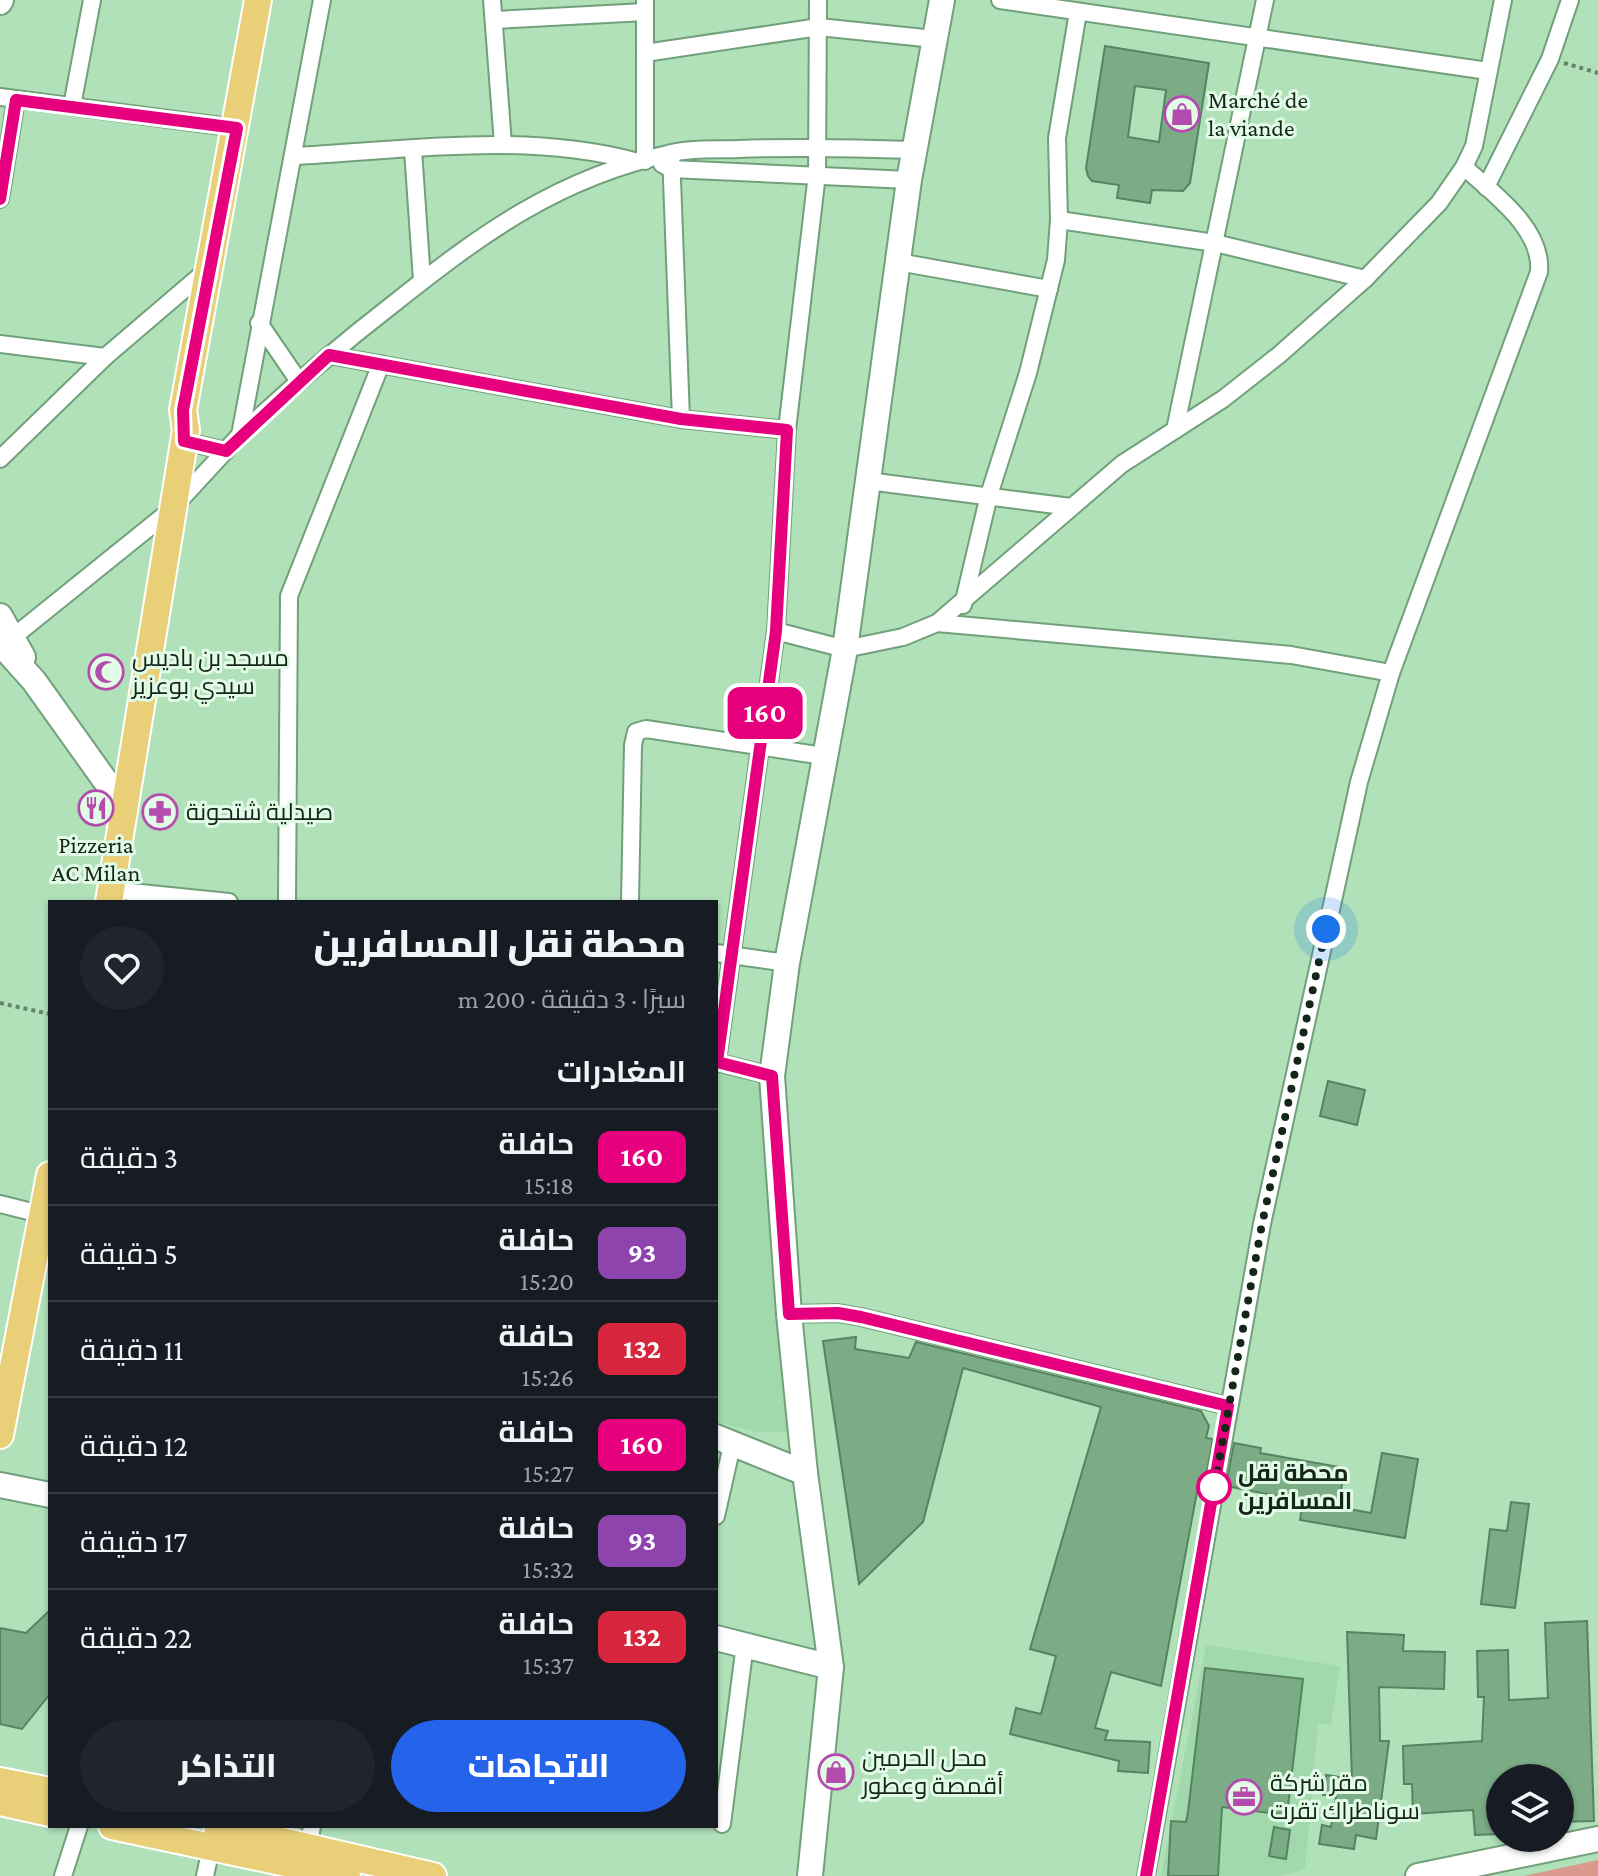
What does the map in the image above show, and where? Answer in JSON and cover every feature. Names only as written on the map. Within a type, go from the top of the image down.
[{"type":"main road","points":[[110,896],[185,436],[183,410],[258,0]]},
{"type":"main road","points":[[185,436],[198,414],[277,0]]},
{"type":"main road","points":[[0,1435],[41,1271],[40,1214],[48,1183]]},
{"type":"main road","points":[[0,1781],[48,1791]]},
{"type":"main road","points":[[0,1802],[48,1813]]},
{"type":"main road","points":[[132,1828],[308,1846],[433,1876]]},
{"type":"main road","points":[[308,1846],[347,1876]]},
{"type":"street","points":[[72,106],[92,0]]},
{"type":"street","points":[[240,435],[322,0]]},
{"type":"street","points":[[492,0],[503,144]]},
{"type":"street","points":[[718,1035],[724,954],[761,744],[776,631],[787,430],[817,174],[818,0]]},
{"type":"street","points":[[810,1876],[831,1667],[805,1473],[789,1314],[772,1076],[787,963],[845,649],[909,180],[942,0]]},
{"type":"street","points":[[1000,0],[1488,71]]},
{"type":"street","points":[[1175,430],[1265,0]]},
{"type":"street","points":[[776,631],[845,649],[903,637],[937,623],[963,605],[1122,464],[1279,355],[1365,279],[1439,203],[1464,167],[1474,146],[1503,0]]},
{"type":"street","points":[[1486,187],[1550,59],[1570,0]]},
{"type":"street","points":[[494,20],[645,6],[646,161]]},
{"type":"street","points":[[963,605],[989,495],[1028,373],[1049,289],[1059,220],[1057,138],[1078,12]]},
{"type":"street","points":[[645,53],[819,27],[934,39]]},
{"type":"street","points":[[0,199],[8,98],[237,128]]},
{"type":"street","points":[[294,156],[503,144],[580,150],[646,161],[909,180]]},
{"type":"street","points":[[671,161],[818,146],[914,150]]},
{"type":"street","points":[[413,150],[422,280]]},
{"type":"street","points":[[124,807],[3,638],[172,509],[240,435],[298,380],[422,280],[496,226],[535,202],[592,176],[646,161]]},
{"type":"street","points":[[671,161],[681,419]]},
{"type":"street","points":[[1146,1876],[1262,1224],[1352,812],[1391,673],[1539,272],[1541,255],[1531,234],[1464,167]]},
{"type":"street","points":[[1059,220],[1215,243],[1365,279]]},
{"type":"street","points":[[898,262],[1049,289]]},
{"type":"street","points":[[0,459],[105,357],[209,268]]},
{"type":"street","points":[[259,323],[298,380]]},
{"type":"street","points":[[0,344],[105,357]]},
{"type":"street","points":[[329,355],[681,419],[787,430]]},
{"type":"street","points":[[287,900],[289,596],[381,364]]},
{"type":"street","points":[[185,436],[226,451]]},
{"type":"street","points":[[868,481],[1071,507]]},
{"type":"street","points":[[937,623],[1291,655],[1391,673]]},
{"type":"street","points":[[630,900],[633,745],[636,732],[646,729],[761,744],[823,756]]},
{"type":"street","points":[[110,896],[189,900]]},
{"type":"street","points":[[724,954],[787,963]]},
{"type":"street","points":[[718,1062],[772,1076]]},
{"type":"street","points":[[0,1204],[40,1214]]},
{"type":"street","points":[[789,1314],[838,1313],[861,1317],[1228,1406]]},
{"type":"street","points":[[718,1497],[724,1439],[805,1473]]},
{"type":"street","points":[[0,1485],[48,1495]]},
{"type":"street","points":[[718,1638],[831,1667]]},
{"type":"street","points":[[722,1824],[745,1644]]},
{"type":"street","points":[[63,1876],[78,1828]]},
{"type":"street","points":[[205,1876],[214,1837]]},
{"type":"street","points":[[1418,1876],[1598,1839]]},
{"type":"path","points":[[1550,59],[1598,73]]},
{"type":"path","points":[[0,1003],[48,1014]]},
{"type":"shaded area","points":[[718,1070],[770,1088],[799,1432],[756,1432],[718,1422]]},
{"type":"shaded area","name":"مقر شركة سوناطراك تقرت","points":[[1206,1645],[1340,1666],[1331,1725],[1318,1723],[1305,1869],[1281,1876],[1161,1876]]},
{"type":"shaded area","points":[[1598,1860],[1598,1876],[1524,1876]]},
{"type":"building","name":"Marché de la viande","points":[[1105,46],[1209,63],[1190,183],[1183,191],[1152,190],[1150,203],[1117,198],[1119,185],[1092,181],[1086,168]],"holes":[[[1135,86],[1166,90],[1159,142],[1128,137]]]},
{"type":"building","points":[[1328,1081],[1365,1090],[1357,1125],[1320,1116]]},
{"type":"building","name":"محطة نقل المسافرين","points":[[856,1337],[855,1349],[909,1358],[916,1342],[1201,1411],[1209,1426],[1206,1438],[1213,1439],[1205,1482],[1199,1481],[1161,1686],[1111,1672],[1095,1728],[1108,1731],[1105,1740],[1150,1742],[1148,1773],[1118,1771],[1119,1761],[1010,1734],[1016,1708],[1041,1714],[1056,1656],[1030,1649],[1101,1407],[963,1368],[923,1522],[859,1584],[823,1341]]},
{"type":"building","points":[[1234,1443],[1261,1448],[1260,1453],[1345,1468],[1338,1507],[1371,1513],[1382,1453],[1418,1459],[1405,1538],[1300,1520],[1303,1501],[1226,1486]]},
{"type":"building","points":[[1511,1502],[1529,1504],[1515,1608],[1481,1604],[1490,1529],[1507,1531]]},
{"type":"building","points":[[48,1612],[48,1696],[22,1729],[0,1724],[0,1628],[26,1633]]},
{"type":"building","points":[[1587,1621],[1594,1821],[1574,1822],[1574,1764],[1486,1764],[1486,1835],[1475,1835],[1473,1810],[1413,1814],[1412,1784],[1404,1784],[1403,1746],[1482,1741],[1484,1697],[1478,1697],[1477,1651],[1508,1650],[1509,1700],[1548,1698],[1545,1623]]},
{"type":"building","points":[[1347,1632],[1404,1635],[1403,1651],[1445,1652],[1444,1689],[1379,1687],[1380,1741],[1389,1741],[1376,1839],[1356,1835],[1354,1849],[1319,1844],[1322,1825],[1331,1827],[1336,1797],[1323,1795],[1326,1775],[1352,1779]]},
{"type":"building","points":[[1205,1668],[1303,1679],[1287,1815],[1222,1807],[1218,1876],[1168,1876],[1171,1821],[1186,1822],[1188,1812]]},
{"type":"building","points":[[1274,1827],[1290,1830],[1286,1859],[1269,1856]]},
{"type":"bus line","name":"160","points":[[0,199],[16,100],[237,128],[183,410],[184,441],[226,451],[298,380],[329,355],[681,419],[787,430],[776,631],[718,1055]]},
{"type":"bus line","name":"160","points":[[718,1062],[772,1076],[789,1314],[838,1313],[861,1317],[1228,1406],[1146,1876]]},
{"type":"place","name":"Marché de la viande","points":[[1182,114]]},
{"type":"place","name":"مسجد بن باديس سيدي بوعزيز","points":[[106,672]]},
{"type":"place","name":"Pizzeria AC Milan","points":[[96,808]]},
{"type":"place","name":"صيدلية شتحونة","points":[[160,812]]},
{"type":"place","name":"محطة نقل المسافرين","points":[[1214,1487]]},
{"type":"place","name":"محل الحرمين أقمصة وعطور","points":[[836,1772]]},
{"type":"place","name":"مقر شركة سوناطراك تقرت","points":[[1244,1797]]},
{"type":"route","points":[[1214,1487],[1212,1500],[1262,1224],[1326,929]]}]
